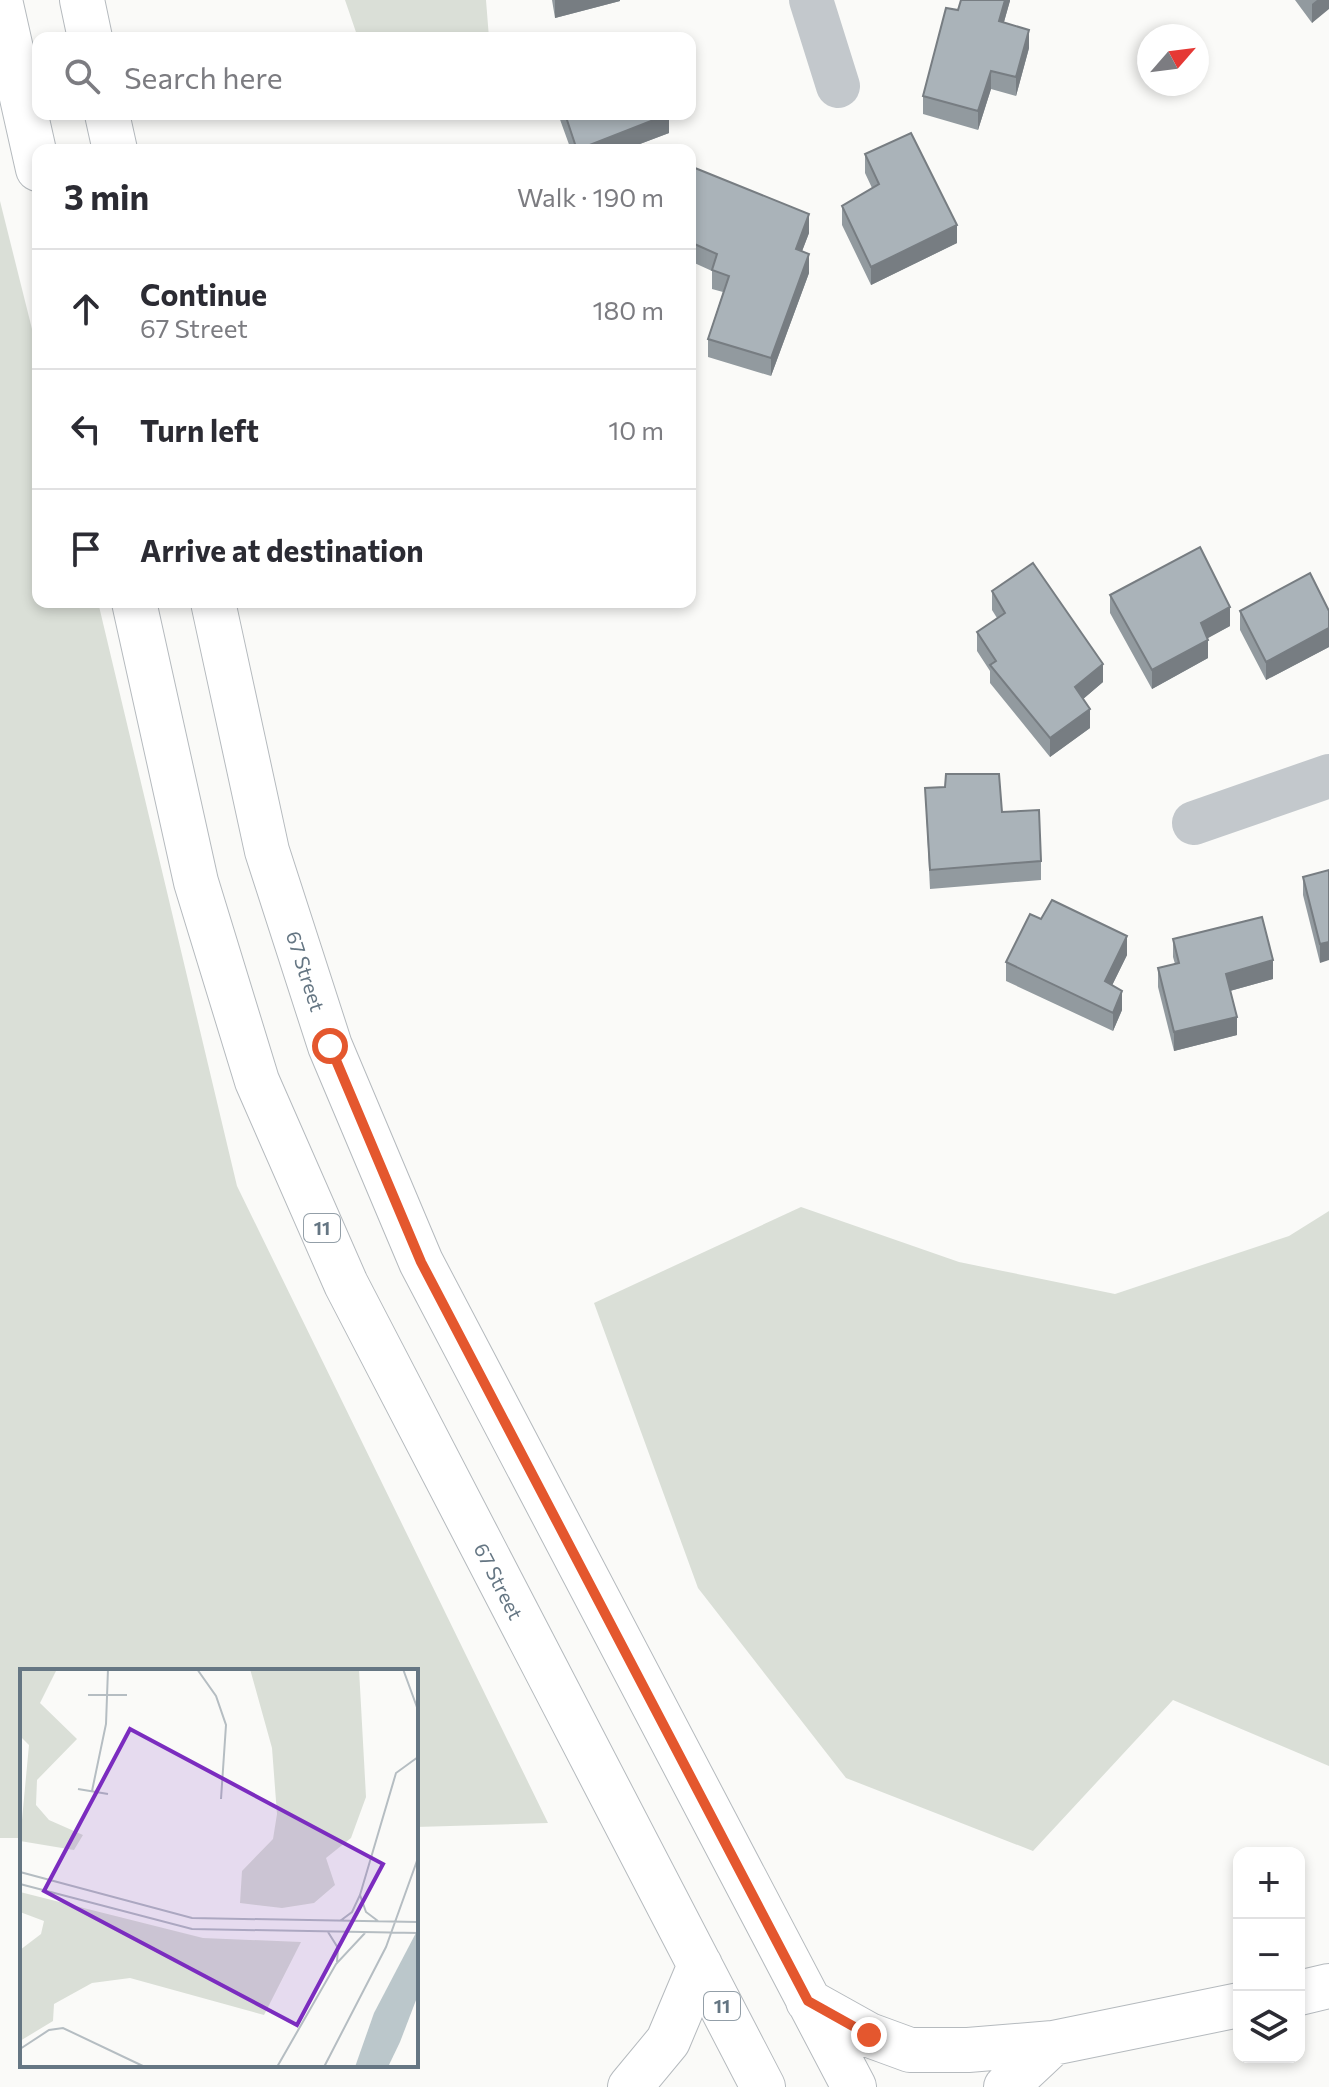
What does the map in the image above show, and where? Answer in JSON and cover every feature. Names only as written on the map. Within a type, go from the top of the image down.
[{"type":"main road","points":[[0,0],[32,144]]},
{"type":"main road","points":[[82,0],[89,32]]},
{"type":"main road","points":[[108,120],[114,144]]},
{"type":"main road","name":"67 Street","points":[[135,608],[196,882],[257,1081],[346,1284],[763,2087]]},
{"type":"main road","name":"67 Street","points":[[214,608],[267,851],[330,1046],[421,1262],[854,2087]]},
{"type":"main road","points":[[630,2087],[668,2041],[700,1965]]},
{"type":"main road","points":[[1305,1992],[1329,1986]]},
{"type":"main road","points":[[808,2001],[869,2035],[910,2050],[968,2050],[1053,2043],[1233,2006]]},
{"type":"main road","points":[[1006,2087],[1053,2043]]},
{"type":"street","points":[[811,0],[838,86]]},
{"type":"street","points":[[1194,823],[1329,776]]},
{"type":"shaded area","points":[[345,0],[486,0],[489,32],[356,32]]},
{"type":"shaded area","points":[[0,201],[32,329],[32,608],[99,608],[237,1186],[548,1823],[418,1827],[418,1669],[20,1669],[20,1838],[0,1838]]},
{"type":"shaded area","points":[[801,1207],[959,1262],[1115,1294],[1289,1236],[1329,1211],[1329,1766],[1173,1700],[1033,1851],[846,1778],[698,1588],[594,1303]]},
{"type":"building","points":[[961,0],[1005,0],[999,21],[1029,30],[1016,77],[991,71],[978,111],[923,96],[946,8],[958,10]]},
{"type":"building","points":[[567,120],[654,120],[592,144],[575,144]]},
{"type":"building","points":[[911,133],[957,225],[871,267],[842,206],[879,184],[865,154]]},
{"type":"building","points":[[696,168],[809,214],[796,249],[809,254],[771,358],[708,339],[729,276],[712,270],[717,254],[696,245]]},
{"type":"building","points":[[1200,547],[1230,607],[1201,623],[1208,640],[1152,670],[1110,595]]},
{"type":"building","points":[[1033,563],[1103,664],[1075,687],[1090,709],[1050,738],[990,665],[996,661],[977,632],[1005,613],[992,591]]},
{"type":"building","points":[[1310,573],[1329,611],[1329,628],[1266,662],[1240,611]]},
{"type":"building","points":[[946,774],[999,774],[1002,812],[1039,810],[1041,861],[930,870],[925,788],[945,787]]},
{"type":"building","points":[[1329,870],[1329,942],[1320,944],[1303,877]]},
{"type":"building","points":[[1052,900],[1127,936],[1105,981],[1122,991],[1113,1013],[1006,962],[1030,914],[1041,919]]},
{"type":"building","points":[[1262,917],[1273,960],[1226,974],[1237,1017],[1174,1032],[1158,968],[1179,963],[1173,939]]},
{"type":"route","points":[[330,1046],[421,1262],[808,2001],[869,2035]]}]
